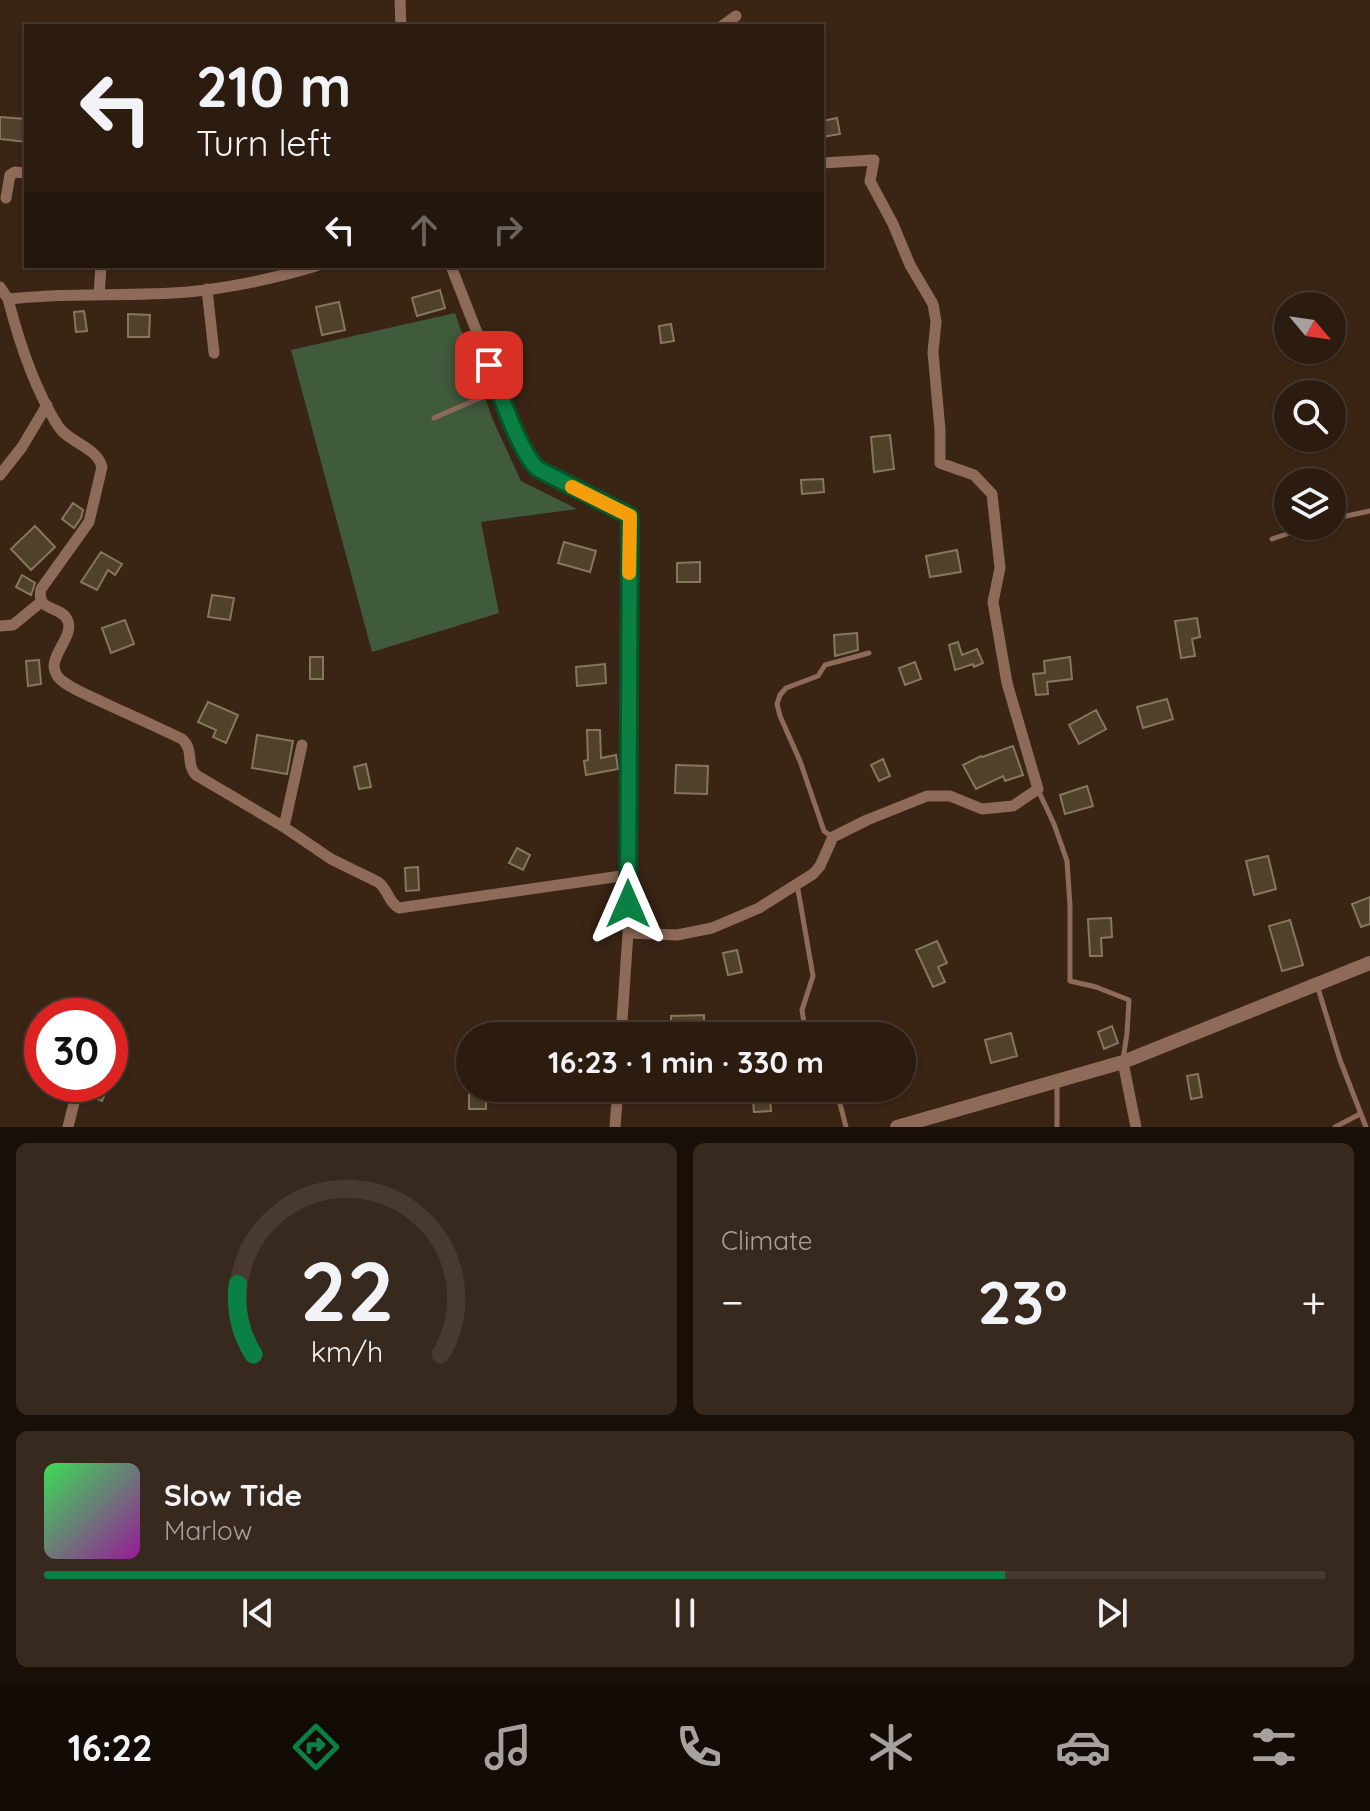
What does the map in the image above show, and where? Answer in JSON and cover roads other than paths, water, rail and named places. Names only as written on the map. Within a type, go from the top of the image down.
[{"type":"street","points":[[400,0],[401,24]]},
{"type":"street","points":[[725,24],[736,16]]},
{"type":"street","points":[[628,933],[677,935],[712,928],[759,908],[813,874],[833,837],[927,796],[950,796],[982,809],[1013,806],[1038,789],[1007,683],[993,602],[1000,568],[992,494],[974,475],[940,463],[933,304],[910,265],[870,181],[874,160],[824,163]]},
{"type":"street","points":[[6,198],[10,175],[24,173]]},
{"type":"street","points":[[99,295],[101,268]]},
{"type":"street","points":[[8,299],[39,295],[190,292],[277,277],[309,268]]},
{"type":"street","points":[[452,268],[532,463],[538,469],[630,516],[628,933],[622,1022]]},
{"type":"street","points":[[0,287],[8,299],[17,333],[47,405],[63,432],[100,459],[102,467],[89,522],[39,596],[41,602],[68,620],[68,632],[54,663],[56,675],[84,693],[182,739],[189,747],[191,770],[196,775],[331,859],[383,885],[391,901],[399,908],[628,875]]},
{"type":"street","points":[[207,289],[214,353]]},
{"type":"street","points":[[0,475],[22,447],[47,405]]},
{"type":"street","points":[[0,626],[13,625],[41,602]]},
{"type":"street","points":[[284,827],[302,745]]},
{"type":"street","points":[[897,1127],[1123,1062],[1370,963]]},
{"type":"street","points":[[1123,1062],[1136,1127]]},
{"type":"street","points":[[68,1127],[74,1102]]},
{"type":"street","points":[[615,1127],[617,1102]]},
{"type":"lane","points":[[434,418],[499,389]]},
{"type":"lane","points":[[1346,516],[1370,511]]},
{"type":"lane","points":[[833,837],[824,831],[777,704],[786,688],[818,676],[825,665],[869,653]]},
{"type":"lane","points":[[1038,789],[1067,861],[1071,919],[1070,981],[1129,1000],[1123,1062]]},
{"type":"lane","points":[[797,883],[813,976],[802,1010],[804,1022]]},
{"type":"lane","points":[[1317,984],[1340,1060],[1366,1127]]},
{"type":"lane","points":[[1057,1081],[1057,1127]]},
{"type":"lane","points":[[840,1102],[846,1127]]},
{"type":"lane","points":[[1335,1127],[1360,1114]]}]
